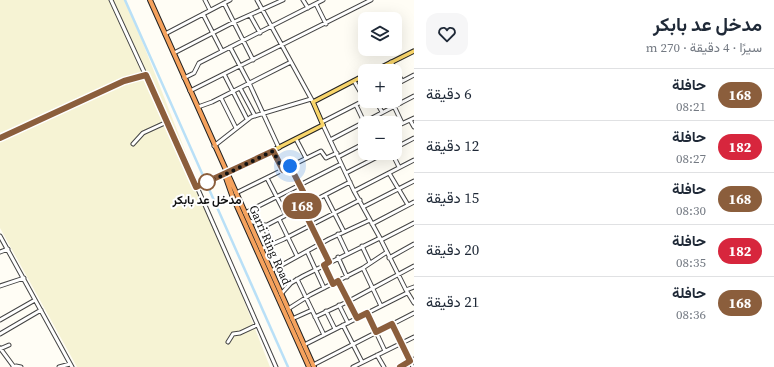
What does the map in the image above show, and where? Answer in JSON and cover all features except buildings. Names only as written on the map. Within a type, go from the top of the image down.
[{"type":"highway","name":"Garri Ring Road","points":[[150,0],[312,366]]},
{"type":"highway","name":"Garri Ring Road","points":[[226,173],[245,212],[312,366]]},
{"type":"main road","points":[[387,64],[414,51]]},
{"type":"main road","points":[[226,173],[280,148],[322,124],[312,100],[358,79]]},
{"type":"street","points":[[111,0],[276,367]]},
{"type":"street","points":[[205,0],[210,10]]},
{"type":"street","points":[[165,34],[230,0]]},
{"type":"street","points":[[214,146],[236,128],[255,116],[312,100],[257,0]]},
{"type":"street","points":[[174,53],[234,22],[283,0]]},
{"type":"street","points":[[303,0],[308,8]]},
{"type":"street","points":[[184,78],[194,73],[200,63],[323,0]]},
{"type":"street","points":[[361,0],[363,4]]},
{"type":"street","points":[[190,91],[326,24],[371,0]]},
{"type":"street","points":[[224,3],[253,60]]},
{"type":"street","points":[[316,4],[326,24]]},
{"type":"street","points":[[203,14],[222,51]]},
{"type":"street","points":[[250,15],[260,33]]},
{"type":"street","points":[[230,47],[280,148]]},
{"type":"street","points":[[198,107],[221,98],[291,62]]},
{"type":"street","points":[[224,74],[247,120]]},
{"type":"street","points":[[0,138],[124,81],[146,75]]},
{"type":"street","points":[[402,82],[413,76],[414,81]]},
{"type":"street","points":[[354,81],[358,88]]},
{"type":"street","points":[[240,88],[255,116]]},
{"type":"street","points":[[402,102],[414,96]]},
{"type":"street","points":[[221,98],[236,128]]},
{"type":"street","points":[[361,116],[356,105],[322,124],[354,191],[387,252],[406,292],[414,303]]},
{"type":"street","points":[[380,108],[382,112]]},
{"type":"street","points":[[375,116],[390,108]]},
{"type":"street","points":[[402,123],[414,118]]},
{"type":"street","points":[[410,120],[414,127]]},
{"type":"street","points":[[133,144],[143,133],[167,122]]},
{"type":"street","points":[[330,140],[358,126]]},
{"type":"street","points":[[402,144],[414,138]]},
{"type":"street","points":[[296,139],[306,158]]},
{"type":"street","points":[[338,157],[358,147]]},
{"type":"street","points":[[236,193],[321,150],[326,158],[337,153]]},
{"type":"street","points":[[273,151],[283,170]]},
{"type":"street","points":[[346,174],[372,160]]},
{"type":"street","points":[[396,160],[399,167]]},
{"type":"street","points":[[354,191],[414,160]]},
{"type":"street","points":[[245,212],[341,164]]},
{"type":"street","points":[[290,166],[309,203]]},
{"type":"street","points":[[196,187],[226,173]]},
{"type":"street","points":[[389,173],[408,205]]},
{"type":"street","points":[[267,178],[286,215]]},
{"type":"street","points":[[363,207],[414,181]]},
{"type":"street","points":[[249,221],[264,225],[279,219],[350,182]]},
{"type":"street","points":[[325,195],[344,232]]},
{"type":"street","points":[[261,249],[311,226],[360,200]]},
{"type":"street","points":[[372,224],[414,202]]},
{"type":"street","points":[[302,207],[329,262]]},
{"type":"street","points":[[279,219],[297,256]]},
{"type":"street","points":[[271,271],[338,234],[370,220]]},
{"type":"street","points":[[281,294],[290,284],[315,269],[414,223]]},
{"type":"street","points":[[264,225],[272,245]]},
{"type":"street","points":[[338,234],[347,253]]},
{"type":"street","points":[[0,236],[71,366],[59,367]]},
{"type":"street","points":[[390,258],[414,244]]},
{"type":"street","points":[[362,246],[370,262]]},
{"type":"street","points":[[0,252],[8,249]]},
{"type":"street","points":[[306,251],[324,288]]},
{"type":"street","points":[[288,309],[306,297],[363,268],[387,252]]},
{"type":"street","points":[[338,257],[347,276]]},
{"type":"street","points":[[324,265],[333,284]]},
{"type":"street","points":[[315,317],[349,301],[414,266]]},
{"type":"street","points":[[363,268],[381,306]]},
{"type":"street","points":[[0,286],[24,278]]},
{"type":"street","points":[[297,279],[324,335]]},
{"type":"street","points":[[338,281],[357,318]]},
{"type":"street","points":[[304,345],[381,306],[414,287]]},
{"type":"street","points":[[0,320],[35,300]]},
{"type":"street","points":[[339,305],[348,323]]},
{"type":"street","points":[[0,334],[41,310]]},
{"type":"street","points":[[292,320],[312,310]]},
{"type":"street","points":[[326,311],[335,329]]},
{"type":"street","points":[[312,366],[414,312]]},
{"type":"street","points":[[367,313],[385,351]]},
{"type":"street","points":[[392,324],[401,343],[412,360],[413,367]]},
{"type":"street","points":[[228,342],[233,334],[240,333],[257,325]]},
{"type":"street","points":[[343,325],[362,362]]},
{"type":"street","points":[[353,367],[414,337]]},
{"type":"street","points":[[9,345],[0,349],[13,367],[21,367]]},
{"type":"street","points":[[378,355],[384,367]]},
{"type":"street","points":[[400,367],[412,360]]},
{"type":"shaded area","points":[[0,0],[126,0],[270,367],[77,367],[0,228]]},
{"type":"waterway","points":[[125,0],[288,367]]},
{"type":"bus line","name":"168","points":[[0,138],[124,81],[146,75],[196,187],[273,151],[283,170],[290,166],[309,203],[302,207],[329,262],[324,265],[333,284],[338,281],[357,318],[367,313],[376,332],[392,324],[410,361],[400,367]]},
{"type":"place","name":"مدخل عد بابكر","points":[[207,182]]},
{"type":"route","points":[[207,182],[273,151],[283,170],[290,166]]}]
